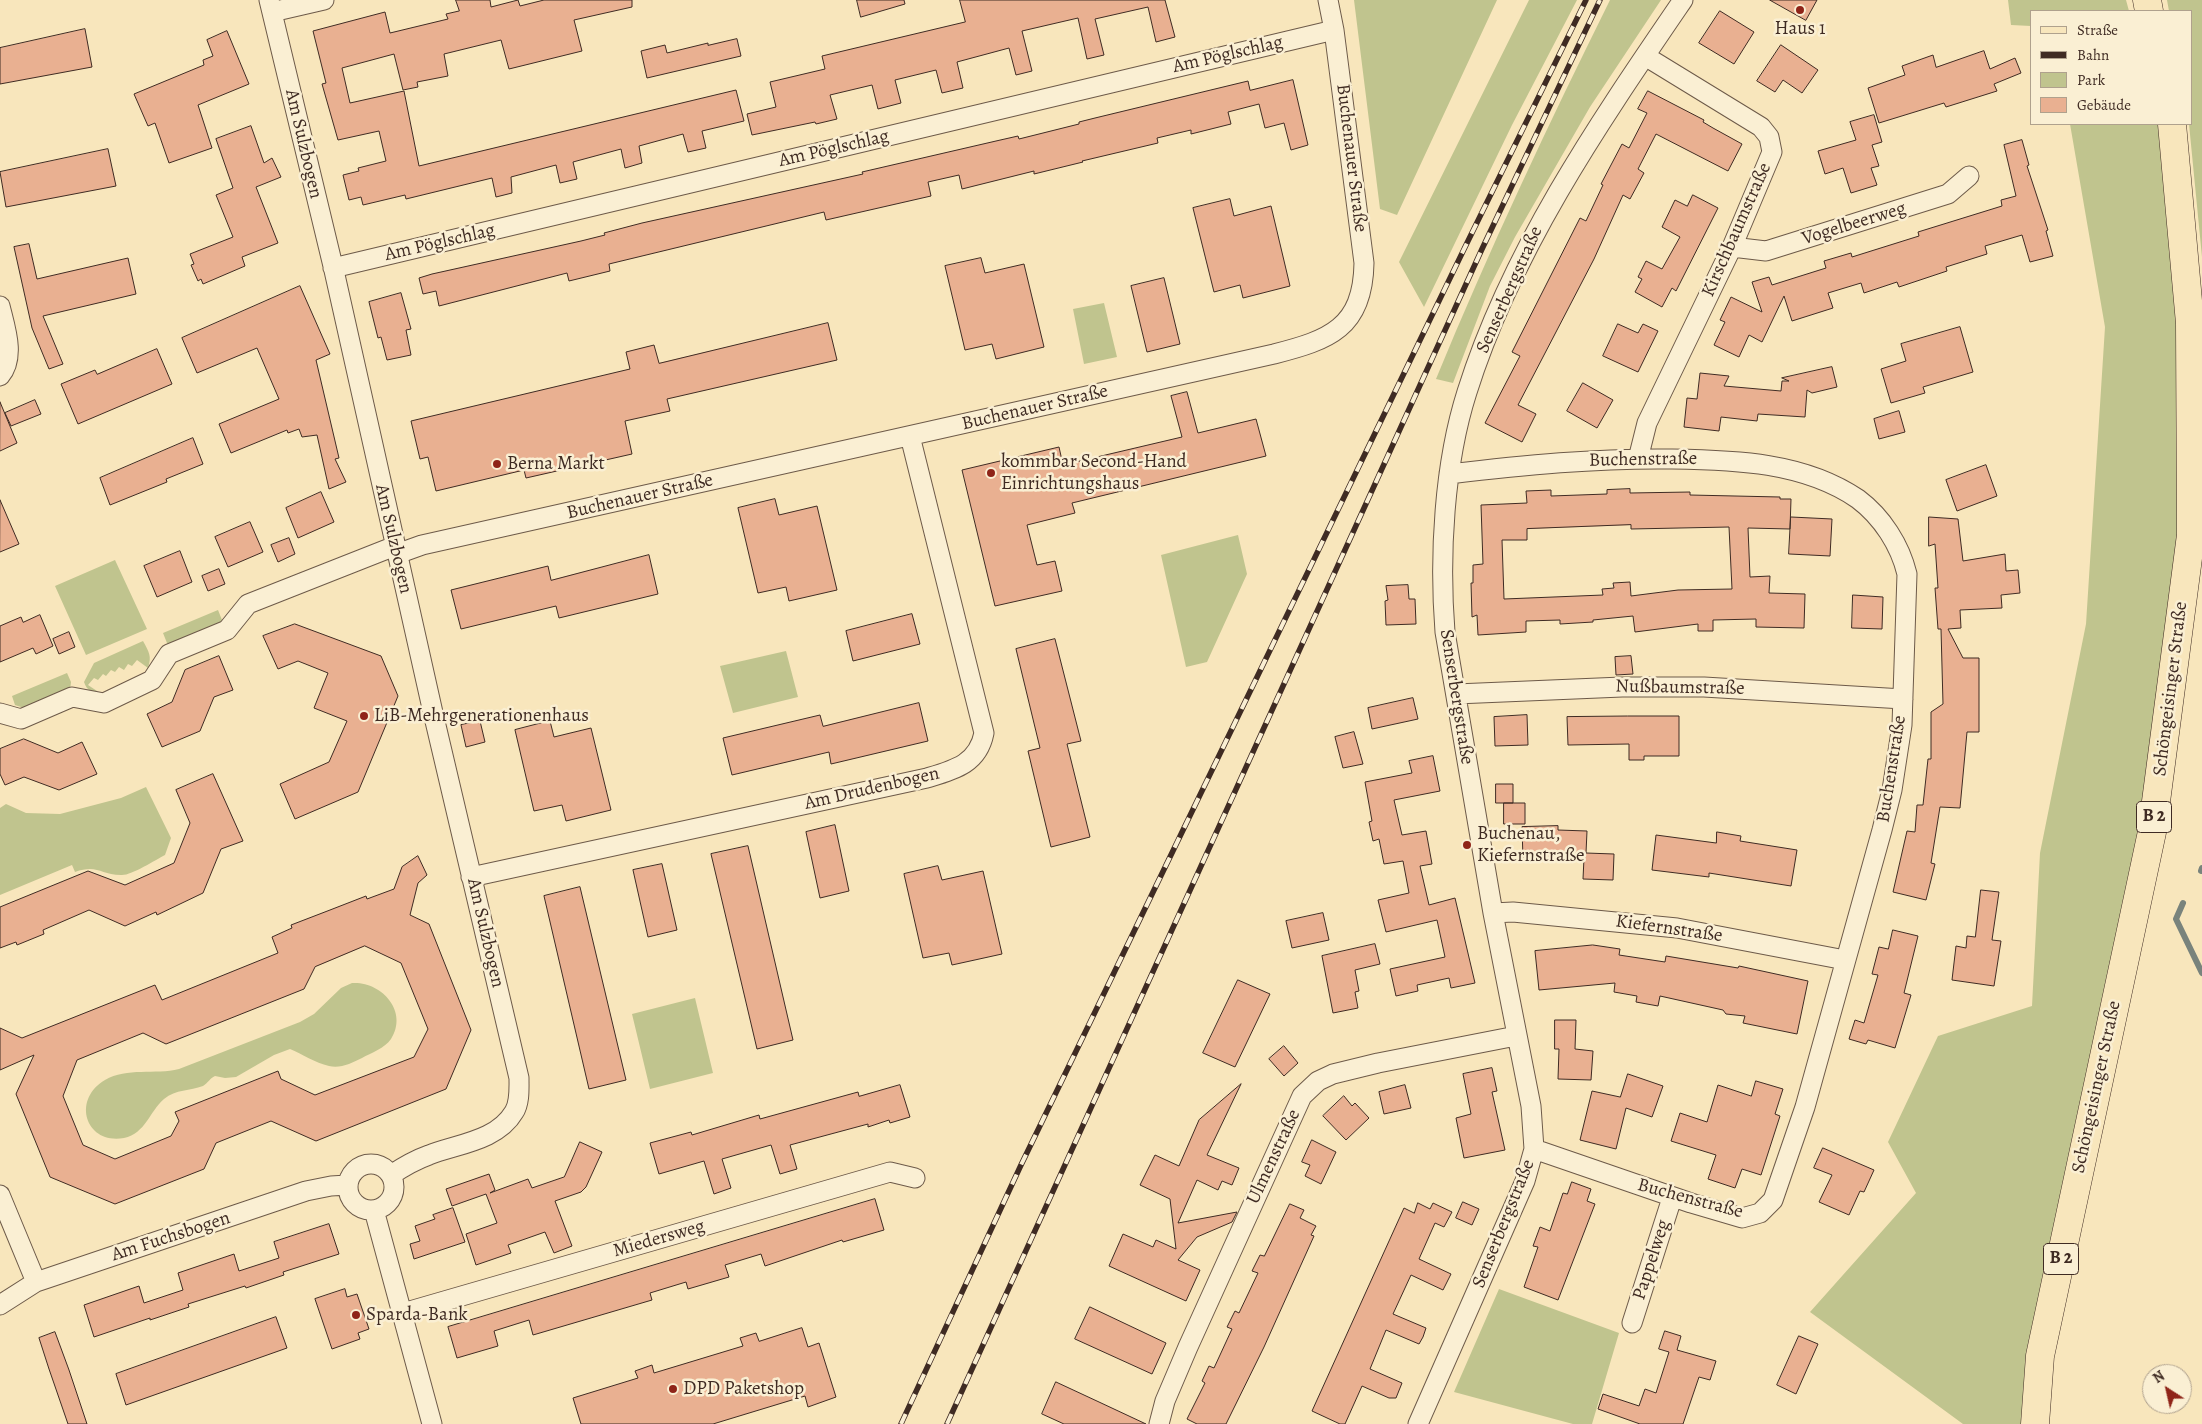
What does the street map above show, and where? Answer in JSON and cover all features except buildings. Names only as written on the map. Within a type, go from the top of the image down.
[{"type":"main road","name":"Schöngeisinger Straße","points":[[2035,1424],[2040,1356],[2152,832],[2191,535],[2190,323],[2172,125]]},
{"type":"street","points":[[271,6],[324,0]]},
{"type":"street","name":"Buchenauer Straße","points":[[0,713],[21,719],[72,697],[104,703],[152,680],[169,654],[227,630],[248,604],[396,550],[1274,354],[1327,338],[1341,327],[1359,301],[1364,282],[1364,263],[1334,30],[1328,0]]},
{"type":"street","name":"Senserbergstraße","points":[[1418,1424],[1525,1181],[1534,1149],[1532,1106],[1492,913],[1444,632],[1442,595],[1450,474],[1456,434],[1466,393],[1497,310],[1522,258],[1556,195],[1682,0]]},
{"type":"street","name":"Am Sulzbogen","points":[[271,6],[519,1078],[518,1099],[515,1111],[507,1122],[494,1132],[409,1162],[391,1175]]},
{"type":"street","name":"Am Pöglschlag","points":[[333,268],[1334,30]]},
{"type":"street","name":"Kirschbaumstraße","points":[[1638,459],[1647,423],[1732,247],[1772,152],[1769,137],[1760,127],[1645,56]]},
{"type":"street","name":"Vogelbeerweg","points":[[1732,247],[1766,251],[1948,194],[1969,176]]},
{"type":"street","points":[[0,306],[7,339],[8,360],[0,376]]},
{"type":"street","name":"Am Drudenbogen","points":[[471,877],[927,778],[951,771],[972,758],[981,748],[984,734],[910,436]]},
{"type":"street","name":"Buchenstraße","points":[[1450,474],[1542,463],[1638,459],[1727,460],[1773,466],[1793,471],[1841,489],[1868,508],[1896,544],[1903,558],[1907,574],[1902,725],[1892,790],[1805,1107],[1773,1200],[1760,1213],[1742,1218],[1672,1198],[1534,1149]]},
{"type":"street","name":"Nußbaumstraße","points":[[1456,694],[1622,687],[1704,687],[1903,699]]},
{"type":"street","name":"Kiefernstraße","points":[[1492,913],[1513,912],[1677,928],[1844,960]]},
{"type":"street","name":"Ulmenstraße","points":[[1159,1424],[1165,1401],[1188,1347],[1302,1096],[1318,1082],[1333,1074],[1378,1063],[1516,1036]]},
{"type":"street","points":[[365,1164],[380,1165],[391,1175],[394,1190],[388,1203],[374,1210],[366,1210],[352,1201],[347,1185],[353,1172],[365,1164]]},
{"type":"street","name":"Miedersweg","points":[[403,1313],[890,1172],[915,1178]]},
{"type":"street","name":"Am Fuchsbogen","points":[[0,1305],[36,1282],[306,1192],[331,1186],[347,1185]]},
{"type":"street","points":[[0,1195],[36,1282]]},
{"type":"street","name":"Pappelweg","points":[[1632,1323],[1672,1198]]},
{"type":"street","points":[[374,1210],[432,1424]]},
{"type":"green space","points":[[1354,0],[1497,0],[1397,215],[1380,209]]},
{"type":"green space","points":[[1529,0],[1577,0],[1512,125],[1424,307],[1399,262]]},
{"type":"green space","points":[[1610,0],[1661,0],[1590,107],[1515,237],[1490,286],[1453,383],[1436,379],[1520,188]]},
{"type":"green space","points":[[2008,0],[2126,0],[2129,10],[2030,10],[2030,26],[2011,25]]},
{"type":"green space","points":[[2167,0],[2202,0],[2202,257],[2189,125],[2192,125],[2192,10],[2169,10]]},
{"type":"green space","points":[[2070,125],[2160,125],[2179,325],[2182,534],[2144,829],[2025,1424],[1963,1424],[1810,1312],[1916,1193],[1888,1142],[1938,1036],[2032,1006],[2040,853],[2086,624],[2105,327]]},
{"type":"green space","points":[[1104,303],[1117,357],[1084,364],[1073,309]]},
{"type":"green space","points":[[1238,535],[1247,574],[1207,662],[1186,667],[1161,555]]},
{"type":"green space","points":[[115,560],[147,629],[86,655],[55,586]]},
{"type":"green space","points":[[218,610],[222,620],[220,626],[171,646],[167,643],[163,633]]},
{"type":"green space","points":[[143,641],[149,654],[148,668],[137,660],[132,666],[128,664],[124,670],[119,667],[115,672],[111,670],[106,676],[103,674],[98,680],[94,678],[88,685],[100,693],[88,689],[84,682],[94,663]]},
{"type":"green space","points":[[786,651],[798,697],[733,713],[720,666]]},
{"type":"green space","points":[[67,673],[71,682],[70,690],[24,708],[15,705],[12,696]]},
{"type":"green space","points":[[146,787],[171,838],[165,855],[125,875],[114,875],[94,869],[75,872],[72,865],[0,895],[0,808],[6,804],[26,813],[60,814],[121,798]]},
{"type":"green space","points":[[352,983],[373,987],[382,992],[394,1008],[397,1018],[396,1028],[391,1039],[374,1052],[350,1064],[333,1067],[319,1063],[290,1049],[274,1055],[236,1077],[225,1078],[215,1076],[203,1086],[169,1096],[159,1104],[147,1122],[137,1132],[124,1138],[111,1138],[100,1135],[92,1128],[86,1109],[88,1098],[94,1089],[105,1080],[132,1072],[179,1069],[300,1022],[314,1014],[341,988]]},
{"type":"green space","points":[[695,998],[713,1073],[650,1089],[632,1014]]},
{"type":"green space","points":[[1499,1289],[1619,1333],[1592,1424],[1573,1424],[1454,1392]]},
{"type":"waterway","points":[[2183,903],[2176,919],[2202,973]]},
{"type":"railway","points":[[901,1424],[1021,1165],[1586,0]]},
{"type":"railway","points":[[947,1424],[1482,249],[1600,0]]},
{"type":"place","name":"Haus 1","points":[[1800,10]]},
{"type":"place","name":"Berna Markt","points":[[497,464]]},
{"type":"place","name":"kommbar Second-Hand Einrichtungshaus","points":[[991,473]]},
{"type":"place","name":"LiB-Mehrgenerationenhaus","points":[[364,716]]},
{"type":"place","name":"Buchenau, Kiefernstraße","points":[[1467,845]]},
{"type":"place","name":"Sparda-Bank","points":[[356,1315]]},
{"type":"place","name":"DPD Paketshop","points":[[673,1389]]}]
